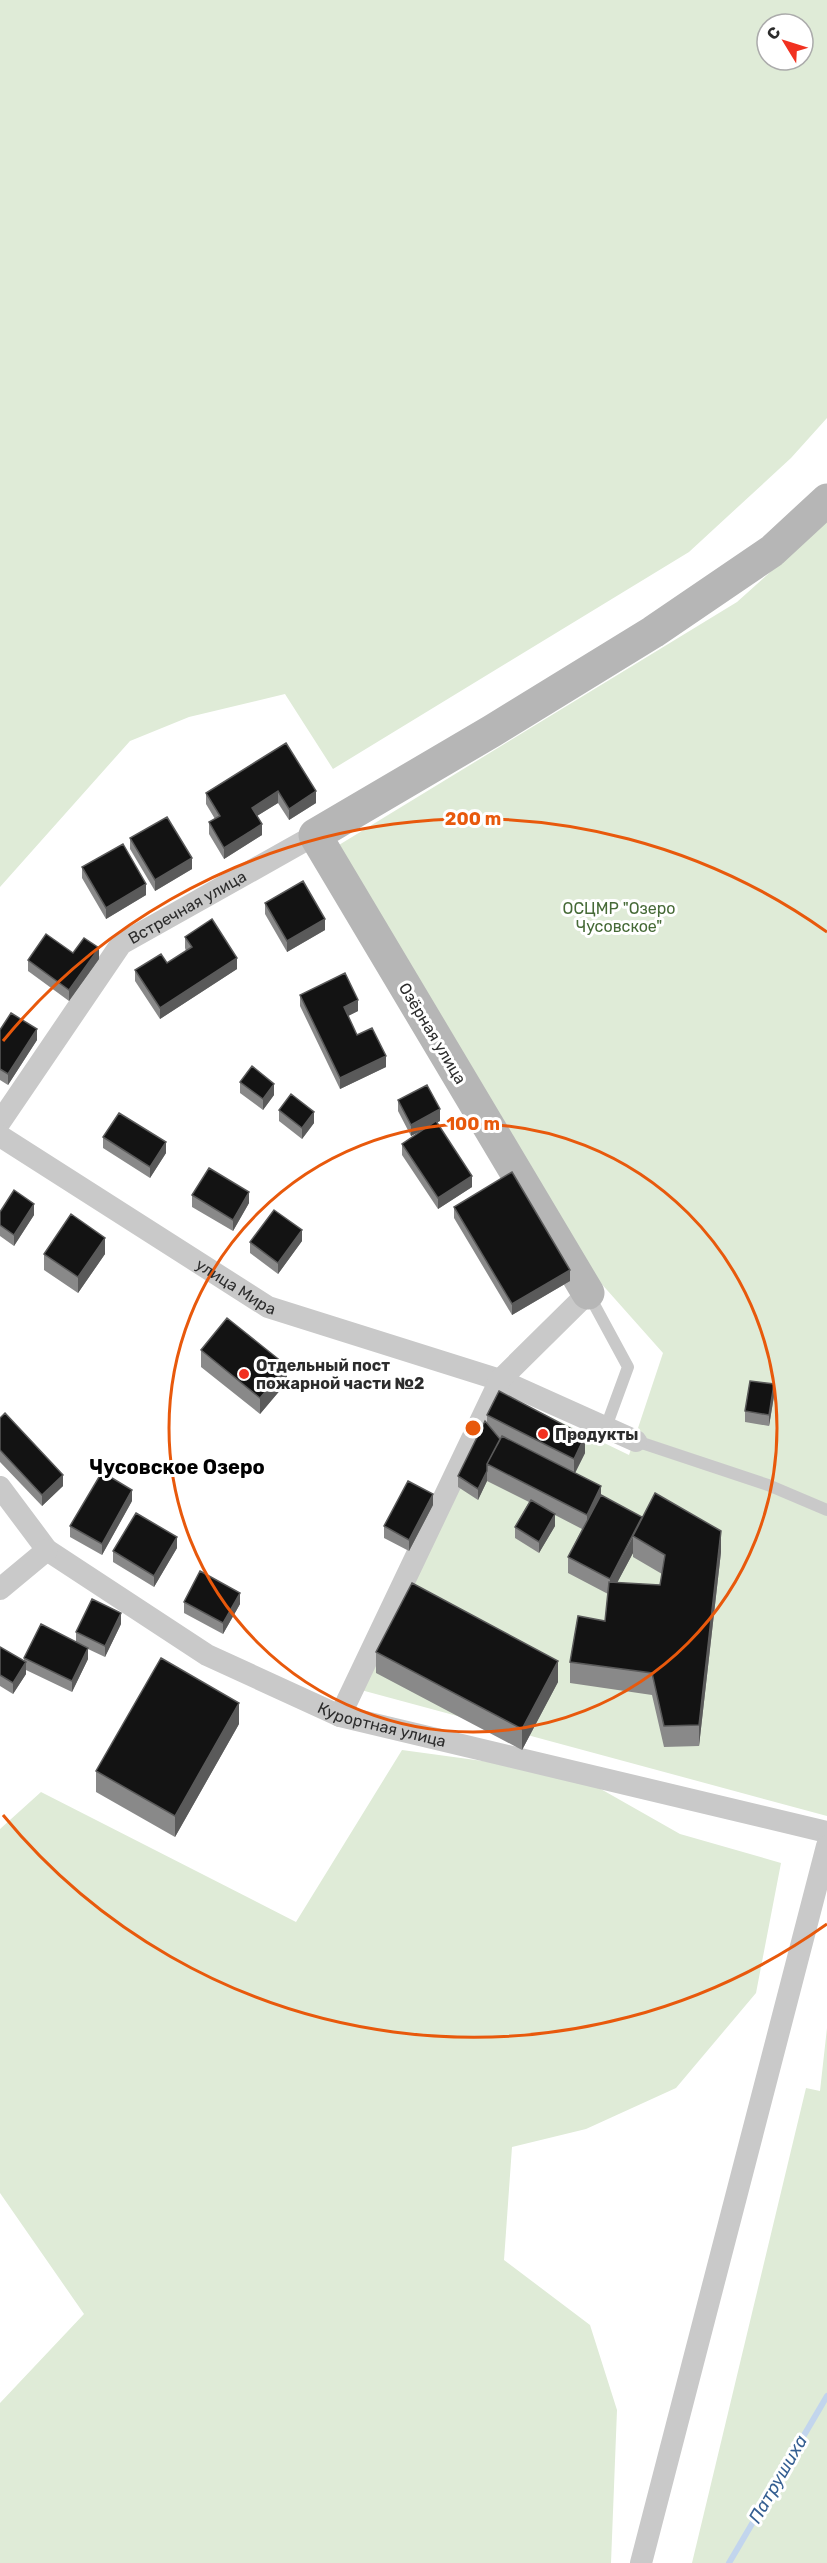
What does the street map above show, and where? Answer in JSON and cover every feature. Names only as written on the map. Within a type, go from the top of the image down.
[{"type":"street","points":[[315,835],[492,731],[653,632],[772,552],[827,500]]},
{"type":"street","name":"Встречная улица","points":[[0,1122],[121,944],[315,835]]},
{"type":"street","name":"Озёрная улица","points":[[315,835],[588,1293]]},
{"type":"street","name":"улица Мира","points":[[0,1136],[268,1307],[500,1380],[636,1441]]},
{"type":"street","points":[[340,1716],[500,1380],[588,1293]]},
{"type":"street","name":"Курортная улица","points":[[0,1487],[47,1550],[207,1655],[340,1716],[827,1832]]},
{"type":"street","points":[[0,1589],[47,1550]]},
{"type":"street","points":[[641,2563],[827,1846]]},
{"type":"lane","points":[[588,1293],[628,1367],[606,1427]]},
{"type":"lane","points":[[636,1441],[768,1485],[827,1510]]},
{"type":"green space","points":[[0,0],[827,0],[827,418],[791,458],[689,552],[333,769],[285,694],[189,717],[130,741],[0,887]]},
{"type":"green space","name":"ОСЦМР \"Озеро Чусовское\"","points":[[827,521],[827,1816],[361,1690],[505,1395],[629,1455],[663,1353],[591,1272],[334,848],[737,602]]},
{"type":"green space","points":[[402,1750],[505,1764],[562,1767],[680,1834],[781,1863],[756,1993],[676,2088],[586,2129],[512,2147],[504,2260],[590,2325],[617,2410],[611,2563],[0,2563],[0,2403],[84,2314],[0,2193],[0,1829],[41,1792],[296,1922]]},
{"type":"green space","points":[[827,2028],[827,2563],[692,2563],[806,2088],[820,2091]]},
{"type":"building","points":[[286,743],[316,791],[289,809],[278,791],[252,808],[262,824],[224,848],[209,822],[220,816],[206,793]]},
{"type":"building","points":[[167,817],[192,858],[155,880],[130,838]]},
{"type":"building","points":[[123,844],[146,884],[106,908],[82,867]]},
{"type":"building","points":[[303,881],[325,919],[287,941],[265,903]]},
{"type":"building","points":[[212,919],[237,958],[160,1008],[135,970],[161,954],[167,963],[192,947],[185,937]]},
{"type":"building","points":[[46,934],[73,953],[84,938],[99,948],[69,990],[28,960]]},
{"type":"building","points":[[345,973],[358,1000],[344,1007],[357,1035],[372,1028],[386,1056],[340,1078],[300,995]]},
{"type":"building","points":[[11,1013],[37,1029],[8,1074],[0,1069],[0,1030]]},
{"type":"building","points":[[252,1066],[274,1084],[263,1099],[240,1082]]},
{"type":"building","points":[[427,1085],[440,1109],[411,1125],[398,1100]]},
{"type":"building","points":[[291,1094],[314,1112],[302,1128],[279,1110]]},
{"type":"building","points":[[119,1113],[166,1142],[150,1167],[103,1137]]},
{"type":"building","points":[[436,1121],[472,1176],[438,1198],[402,1144]]},
{"type":"building","points":[[209,1168],[249,1192],[233,1220],[192,1195]]},
{"type":"building","points":[[512,1172],[570,1270],[512,1304],[454,1207]]},
{"type":"building","points":[[14,1190],[34,1204],[14,1235],[0,1225],[0,1212]]},
{"type":"building","points":[[274,1210],[302,1230],[278,1263],[250,1242]]},
{"type":"building","points":[[71,1214],[105,1238],[78,1277],[44,1254]]},
{"type":"building","name":"Отдельный пост пожарной части №2","points":[[227,1318],[287,1366],[260,1398],[201,1350]]},
{"type":"building","points":[[750,1381],[774,1384],[769,1415],[745,1411]]},
{"type":"building","points":[[499,1391],[585,1436],[574,1459],[487,1415]]},
{"type":"building","points":[[5,1413],[63,1475],[42,1495],[0,1450],[0,1418]]},
{"type":"building","points":[[485,1421],[500,1439],[487,1464],[487,1471],[478,1489],[458,1476]]},
{"type":"building","points":[[502,1436],[601,1486],[587,1515],[487,1464]]},
{"type":"building","points":[[102,1472],[132,1490],[102,1544],[70,1526]]},
{"type":"building","points":[[408,1481],[433,1494],[409,1540],[384,1526]]},
{"type":"building","points":[[655,1493],[721,1531],[699,1725],[664,1726],[652,1673],[570,1662],[578,1616],[605,1621],[609,1582],[660,1585],[665,1555],[633,1536]]},
{"type":"building","points":[[601,1495],[642,1517],[610,1579],[568,1557]]},
{"type":"building","points":[[531,1500],[555,1514],[539,1542],[515,1527]]},
{"type":"building","points":[[136,1513],[177,1537],[154,1576],[113,1551]]},
{"type":"building","points":[[200,1571],[240,1593],[223,1623],[184,1602]]},
{"type":"building","points":[[412,1583],[558,1661],[522,1729],[376,1652]]},
{"type":"building","points":[[92,1599],[121,1613],[105,1646],[76,1632]]},
{"type":"building","points":[[41,1624],[88,1648],[72,1681],[24,1658]]},
{"type":"building","points":[[0,1647],[26,1662],[13,1683],[0,1675]]},
{"type":"building","points":[[161,1658],[239,1703],[175,1816],[96,1771]]},
{"type":"waterway","name":"Патрушиха","points":[[729,2563],[827,2396]]},
{"type":"place","name":"Отдельный пост пожарной части №2","points":[[244,1374]]},
{"type":"place","name":"Продукты","points":[[543,1434]]},
{"type":"district","name":"Чусовское Озеро","points":[[177,1467]]}]
